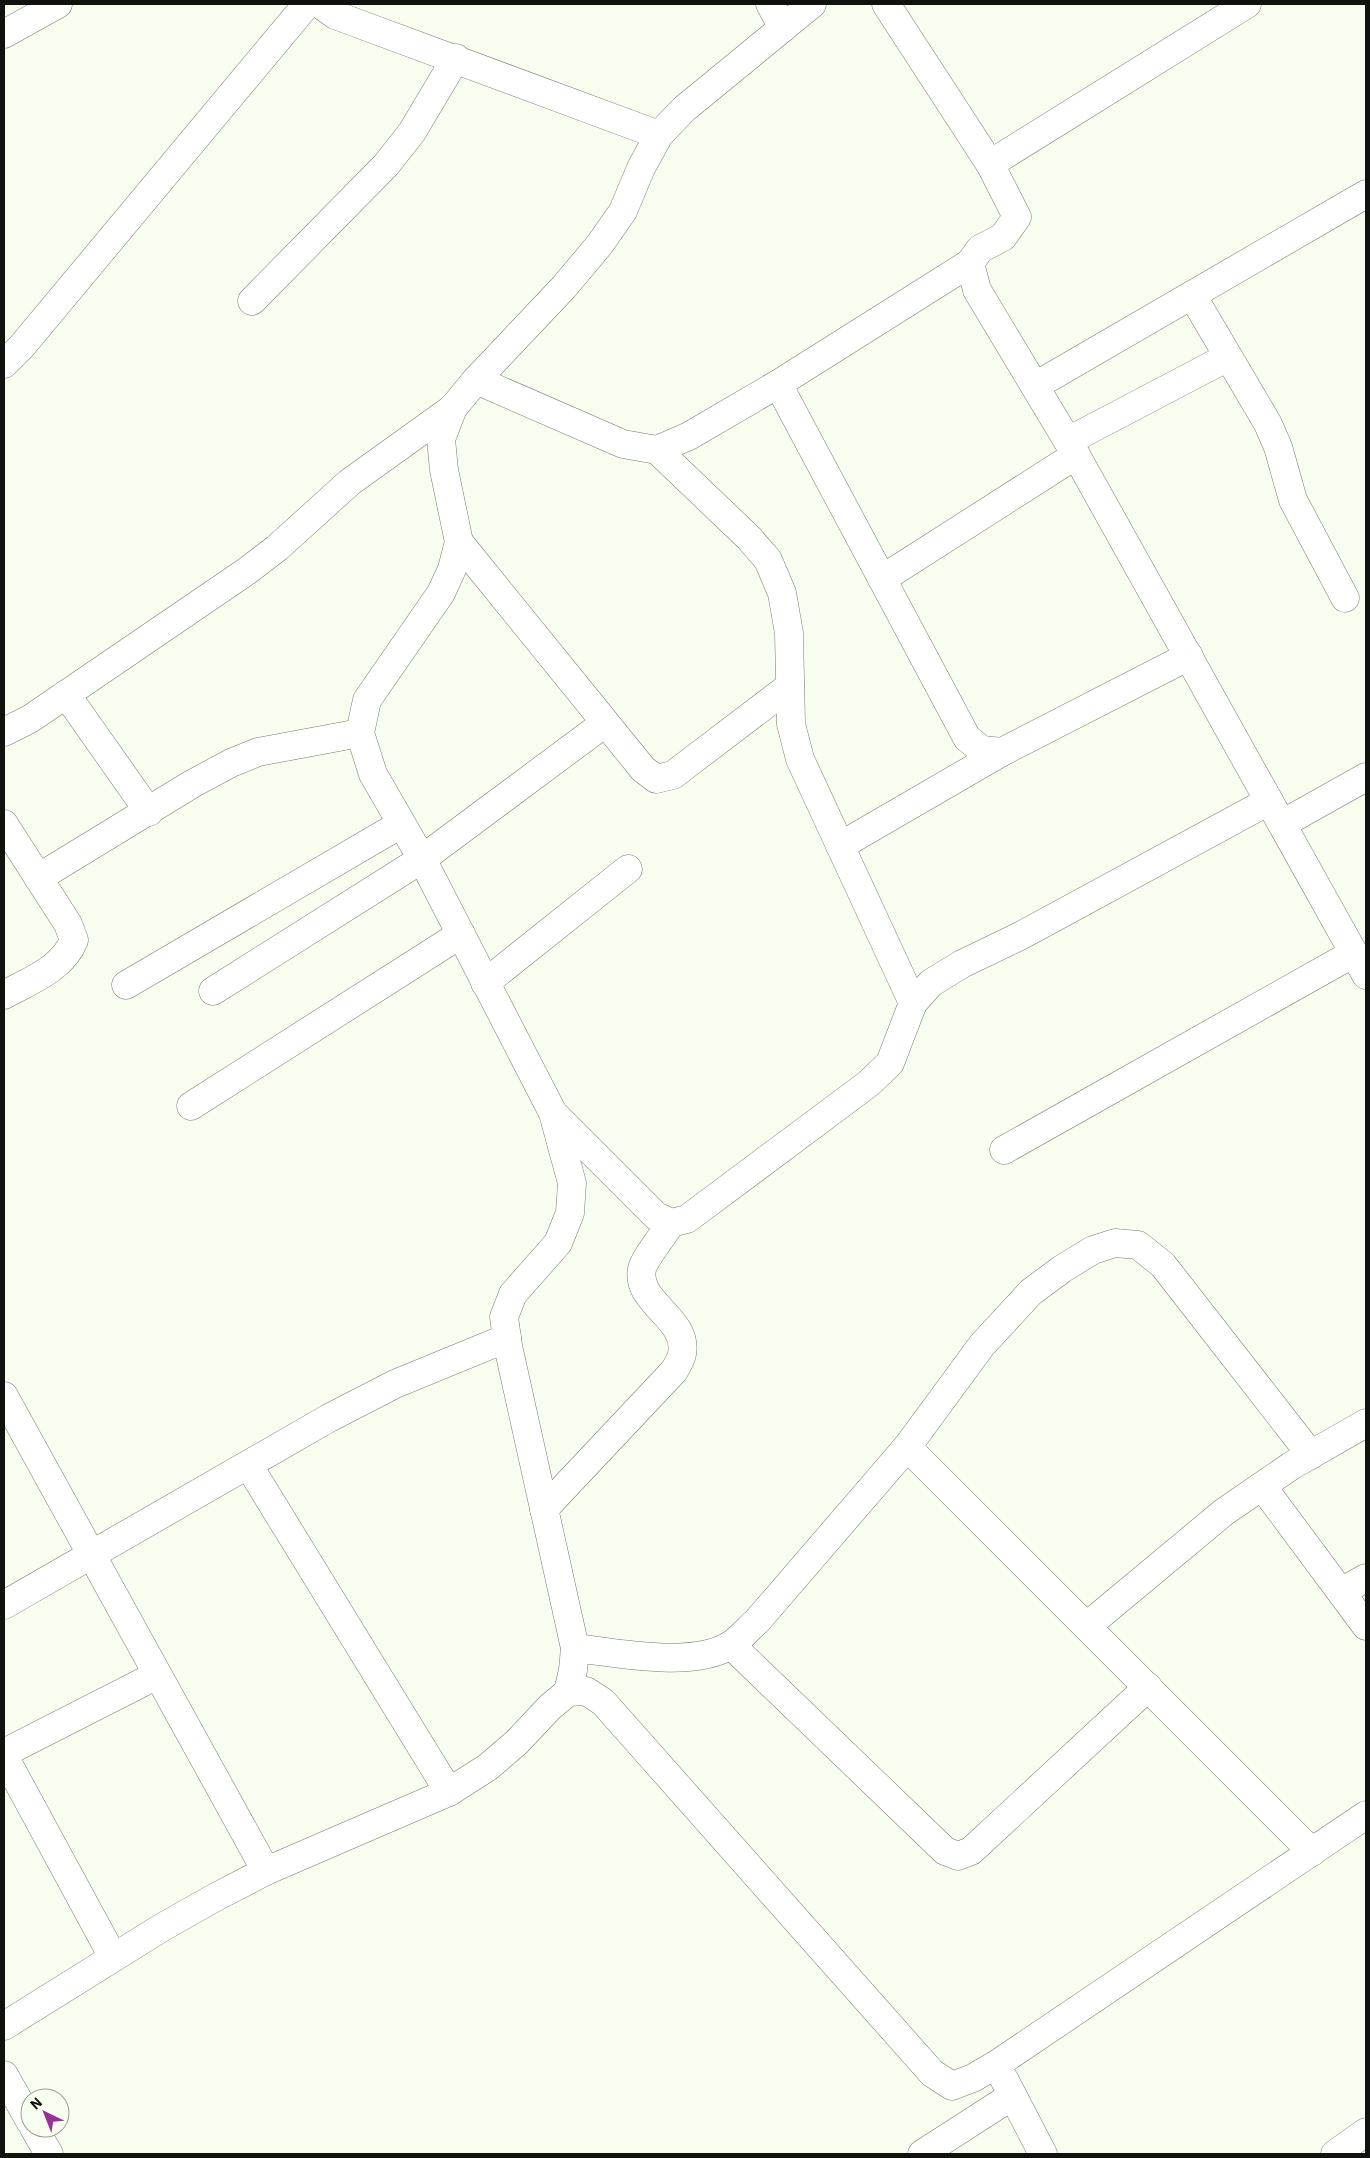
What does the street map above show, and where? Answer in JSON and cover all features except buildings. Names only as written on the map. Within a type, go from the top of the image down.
[{"type":"street","points":[[4,34],[58,4]]},
{"type":"street","points":[[4,364],[22,346],[307,4]]},
{"type":"street","points":[[770,4],[783,28]]},
{"type":"street","points":[[4,733],[30,719],[247,571],[277,548],[350,482],[453,408],[476,380],[564,287],[600,244],[623,211],[641,168],[659,135],[684,109],[812,4]]},
{"type":"street","points":[[476,380],[623,444],[657,450],[689,436],[778,384],[970,263],[980,249],[1002,237],[1017,217],[990,164],[886,4]]},
{"type":"street","points":[[990,164],[1247,4]]},
{"type":"street","points":[[337,8],[456,58],[659,135]]},
{"type":"street","points":[[252,301],[386,165],[412,132],[456,58]]},
{"type":"street","points":[[1035,386],[1366,194]]},
{"type":"street","points":[[970,263],[977,290],[1072,448],[1360,964],[1004,1150]]},
{"type":"street","points":[[1192,295],[1268,424],[1278,447],[1293,500],[1345,598]]},
{"type":"street","points":[[882,579],[1072,448],[1228,357]]},
{"type":"street","points":[[778,384],[967,738],[982,750],[1002,752]]},
{"type":"street","points":[[4,2026],[113,1957],[214,1898],[266,1871],[449,1792],[495,1761],[568,1692],[575,1648],[504,1317],[513,1294],[558,1243],[570,1213],[572,1183],[553,1113],[422,859],[373,774],[360,733],[367,700],[441,593],[452,569],[459,542],[444,470],[441,439],[453,408]]},
{"type":"street","points":[[657,450],[749,538],[768,560],[782,593],[789,633],[791,724],[800,759],[913,1003]]},
{"type":"street","points":[[459,542],[643,769],[656,779],[673,775],[790,686]]},
{"type":"street","points":[[840,846],[1002,752],[1189,656]]},
{"type":"street","points":[[66,694],[149,812]]},
{"type":"street","points":[[213,990],[422,859],[605,723]]},
{"type":"street","points":[[38,878],[192,784],[231,763],[258,752],[360,733]]},
{"type":"street","points":[[553,1113],[656,1216],[672,1223],[687,1219],[868,1084],[890,1063],[913,1003],[931,983],[962,964],[1276,812],[1366,777]]},
{"type":"street","points":[[4,824],[68,924],[74,940],[70,953],[55,966],[4,995]]},
{"type":"street","points":[[126,985],[401,824]]},
{"type":"street","points":[[485,983],[628,869]]},
{"type":"street","points":[[191,1106],[460,934]]},
{"type":"street","points":[[544,1509],[674,1372],[682,1354],[680,1338],[671,1320],[647,1294],[641,1281],[642,1267],[672,1223]]},
{"type":"street","points":[[575,1648],[676,1659],[718,1651],[731,1645],[758,1620],[907,1447],[982,1345],[1031,1292],[1062,1269],[1093,1250],[1115,1243],[1138,1245],[1163,1265],[1311,1455]]},
{"type":"street","points":[[4,1605],[249,1466],[329,1418],[395,1384],[507,1338]]},
{"type":"street","points":[[4,1396],[266,1871]]},
{"type":"street","points":[[1087,1626],[1224,1512],[1291,1466],[1366,1423]]},
{"type":"street","points":[[907,1447],[1312,1852]]},
{"type":"street","points":[[249,1466],[449,1792]]},
{"type":"street","points":[[1262,1486],[1366,1626]]},
{"type":"street","points":[[1341,1592],[1366,1578]]},
{"type":"street","points":[[731,1645],[945,1851],[958,1856],[972,1851],[1148,1687]]},
{"type":"street","points":[[113,1957],[6,1765],[157,1675]]},
{"type":"street","points":[[568,1692],[586,1691],[603,1702],[932,2073],[952,2086],[973,2078],[997,2064],[1366,1815]]},
{"type":"street","points":[[997,2064],[1012,2096],[1044,2154]]},
{"type":"street","points":[[4,2075],[20,2103]]},
{"type":"street","points":[[922,2154],[1012,2096]]},
{"type":"street","points":[[1335,2154],[1366,2132]]},
{"type":"street","points":[[40,2138],[49,2154]]}]
